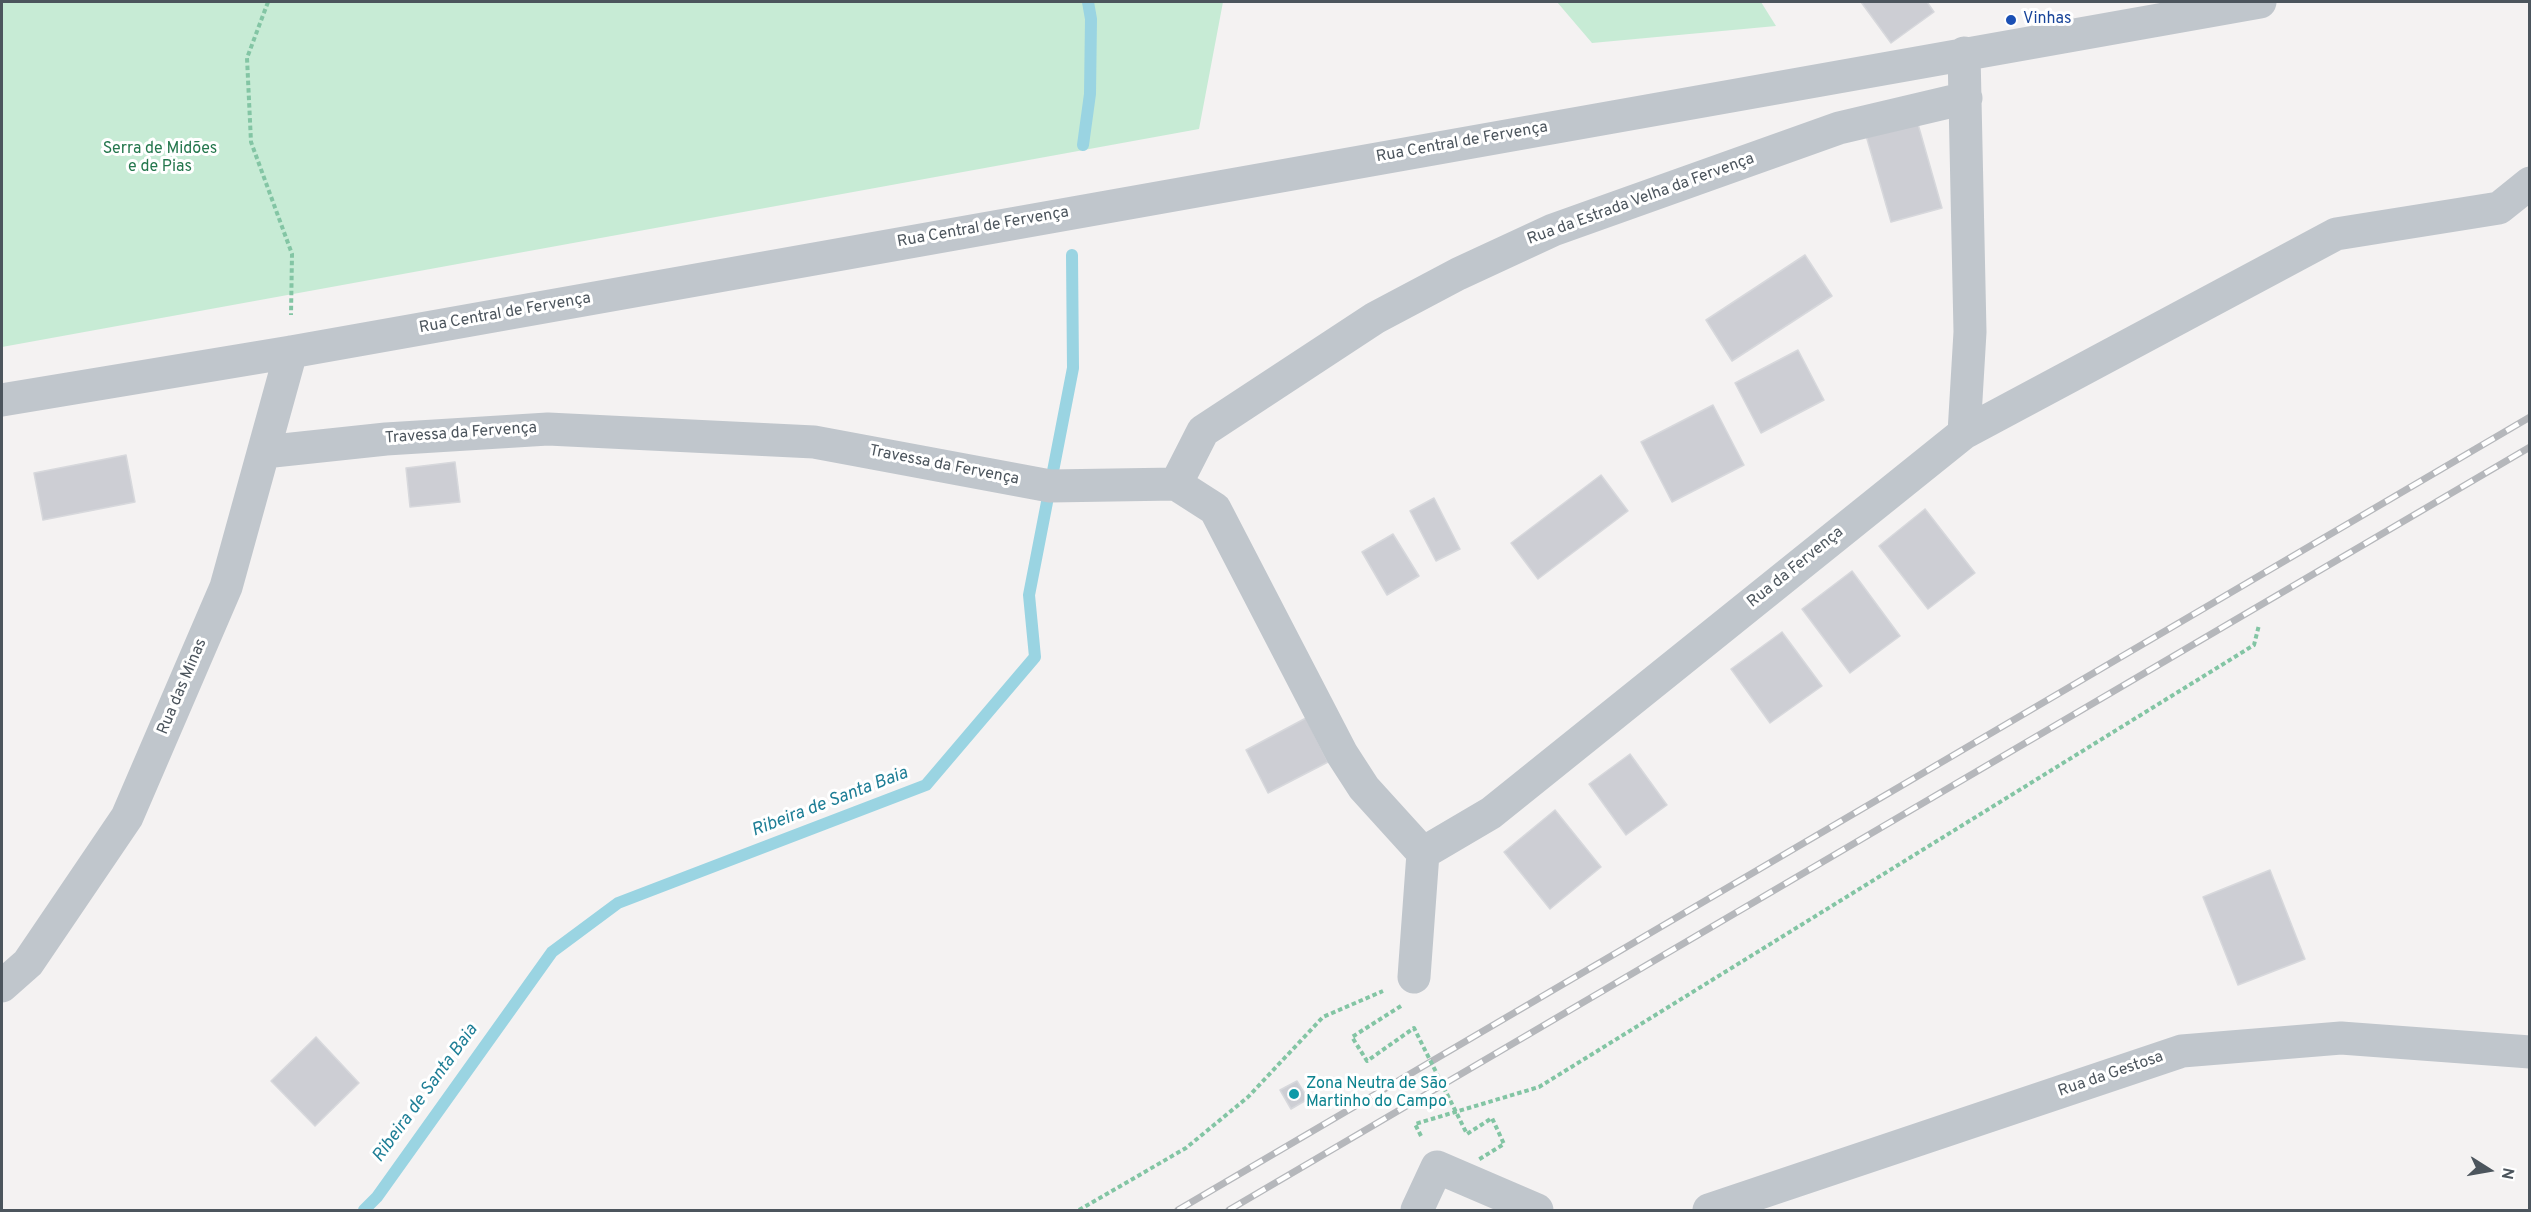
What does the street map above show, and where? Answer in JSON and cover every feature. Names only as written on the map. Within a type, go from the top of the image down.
[{"type":"street","name":"Rua Central de Fervença","points":[[2,400],[291,352],[2259,2]]},
{"type":"street","points":[[1964,53],[1970,332],[1964,433]]},
{"type":"street","name":"Rua da Estrada Velha da Fervença","points":[[1176,484],[1203,431],[1375,318],[1458,273],[1553,230],[1839,128],[1966,98]]},
{"type":"street","name":"Rua da Fervença","points":[[1423,853],[1491,813],[1964,433],[2336,234],[2499,208],[2529,183]]},
{"type":"street","name":"Rua das Minas","points":[[2,986],[28,963],[127,817],[226,587],[291,352]]},
{"type":"street","name":"Travessa da Fervença","points":[[264,452],[386,439],[548,429],[814,442],[1050,486],[1176,484]]},
{"type":"street","points":[[1176,484],[1215,509],[1341,754],[1364,788],[1423,853],[1408,992]]},
{"type":"street","name":"Rua da Gestosa","points":[[1709,1210],[2182,1051],[2341,1038],[2529,1052]]},
{"type":"street","points":[[1417,1210],[1437,1167],[1537,1210]]},
{"type":"path","points":[[268,2],[247,58],[251,142],[292,254],[291,352]]},
{"type":"path","points":[[1437,1167],[1415,1124],[1539,1087],[2254,645],[2259,624]]},
{"type":"path","points":[[1408,992],[1352,1037],[1367,1061],[1414,1028],[1467,1134],[1492,1118],[1503,1144],[1478,1160]]},
{"type":"path","points":[[1078,1210],[1186,1148],[1248,1097],[1323,1017],[1408,992]]},
{"type":"green space","name":"Serra de Midões e de Pias","points":[[2,2],[1223,2],[1199,129],[2,347]]},
{"type":"green space","points":[[1557,2],[1761,2],[1776,26],[1592,43]]},
{"type":"building","points":[[1861,2],[1927,2],[1934,12],[1891,43]]},
{"type":"building","points":[[1916,117],[1942,208],[1891,222],[1865,132]]},
{"type":"building","points":[[1805,255],[1832,296],[1732,361],[1706,320]]},
{"type":"building","points":[[1798,350],[1824,400],[1761,433],[1735,383]]},
{"type":"building","points":[[1713,405],[1744,465],[1672,502],[1641,442]]},
{"type":"building","points":[[126,455],[135,502],[43,520],[34,473]]},
{"type":"building","points":[[455,462],[460,502],[410,507],[406,468]]},
{"type":"building","points":[[1601,475],[1628,511],[1538,579],[1511,543]]},
{"type":"building","points":[[1434,498],[1460,549],[1436,561],[1410,511]]},
{"type":"building","points":[[1925,509],[1975,573],[1928,609],[1879,546]]},
{"type":"building","points":[[1393,534],[1419,576],[1387,595],[1362,552]]},
{"type":"building","points":[[1852,571],[1900,636],[1850,673],[1802,609]]},
{"type":"building","points":[[1782,632],[1822,686],[1770,723],[1731,669]]},
{"type":"building","points":[[1306,718],[1328,762],[1268,793],[1246,750]]},
{"type":"building","points":[[1630,754],[1667,805],[1626,835],[1589,784]]},
{"type":"building","points":[[1555,810],[1601,867],[1550,909],[1504,852]]},
{"type":"building","points":[[2270,870],[2305,959],[2238,985],[2203,897]]},
{"type":"building","points":[[316,1037],[359,1083],[315,1126],[271,1081]]},
{"type":"building","name":"Zona Neutra de São Martinho do Campo","points":[[1297,1081],[1308,1099],[1291,1109],[1280,1090]]},
{"type":"waterway","name":"Ribeira de Santa Baia","points":[[1083,145],[1090,94],[1091,19],[1088,2]]},
{"type":"waterway","name":"Ribeira de Santa Baia","points":[[364,1210],[377,1197],[552,952],[618,903],[926,785],[1035,657],[1029,595],[1073,368],[1072,255]]},
{"type":"railway","points":[[1178,1210],[2530,417]]},
{"type":"railway","points":[[1229,1210],[2530,447]]},
{"type":"place","name":"Vinhas","points":[[2011,20]]},
{"type":"place","name":"Zona Neutra de São Martinho do Campo","points":[[1294,1094]]}]
